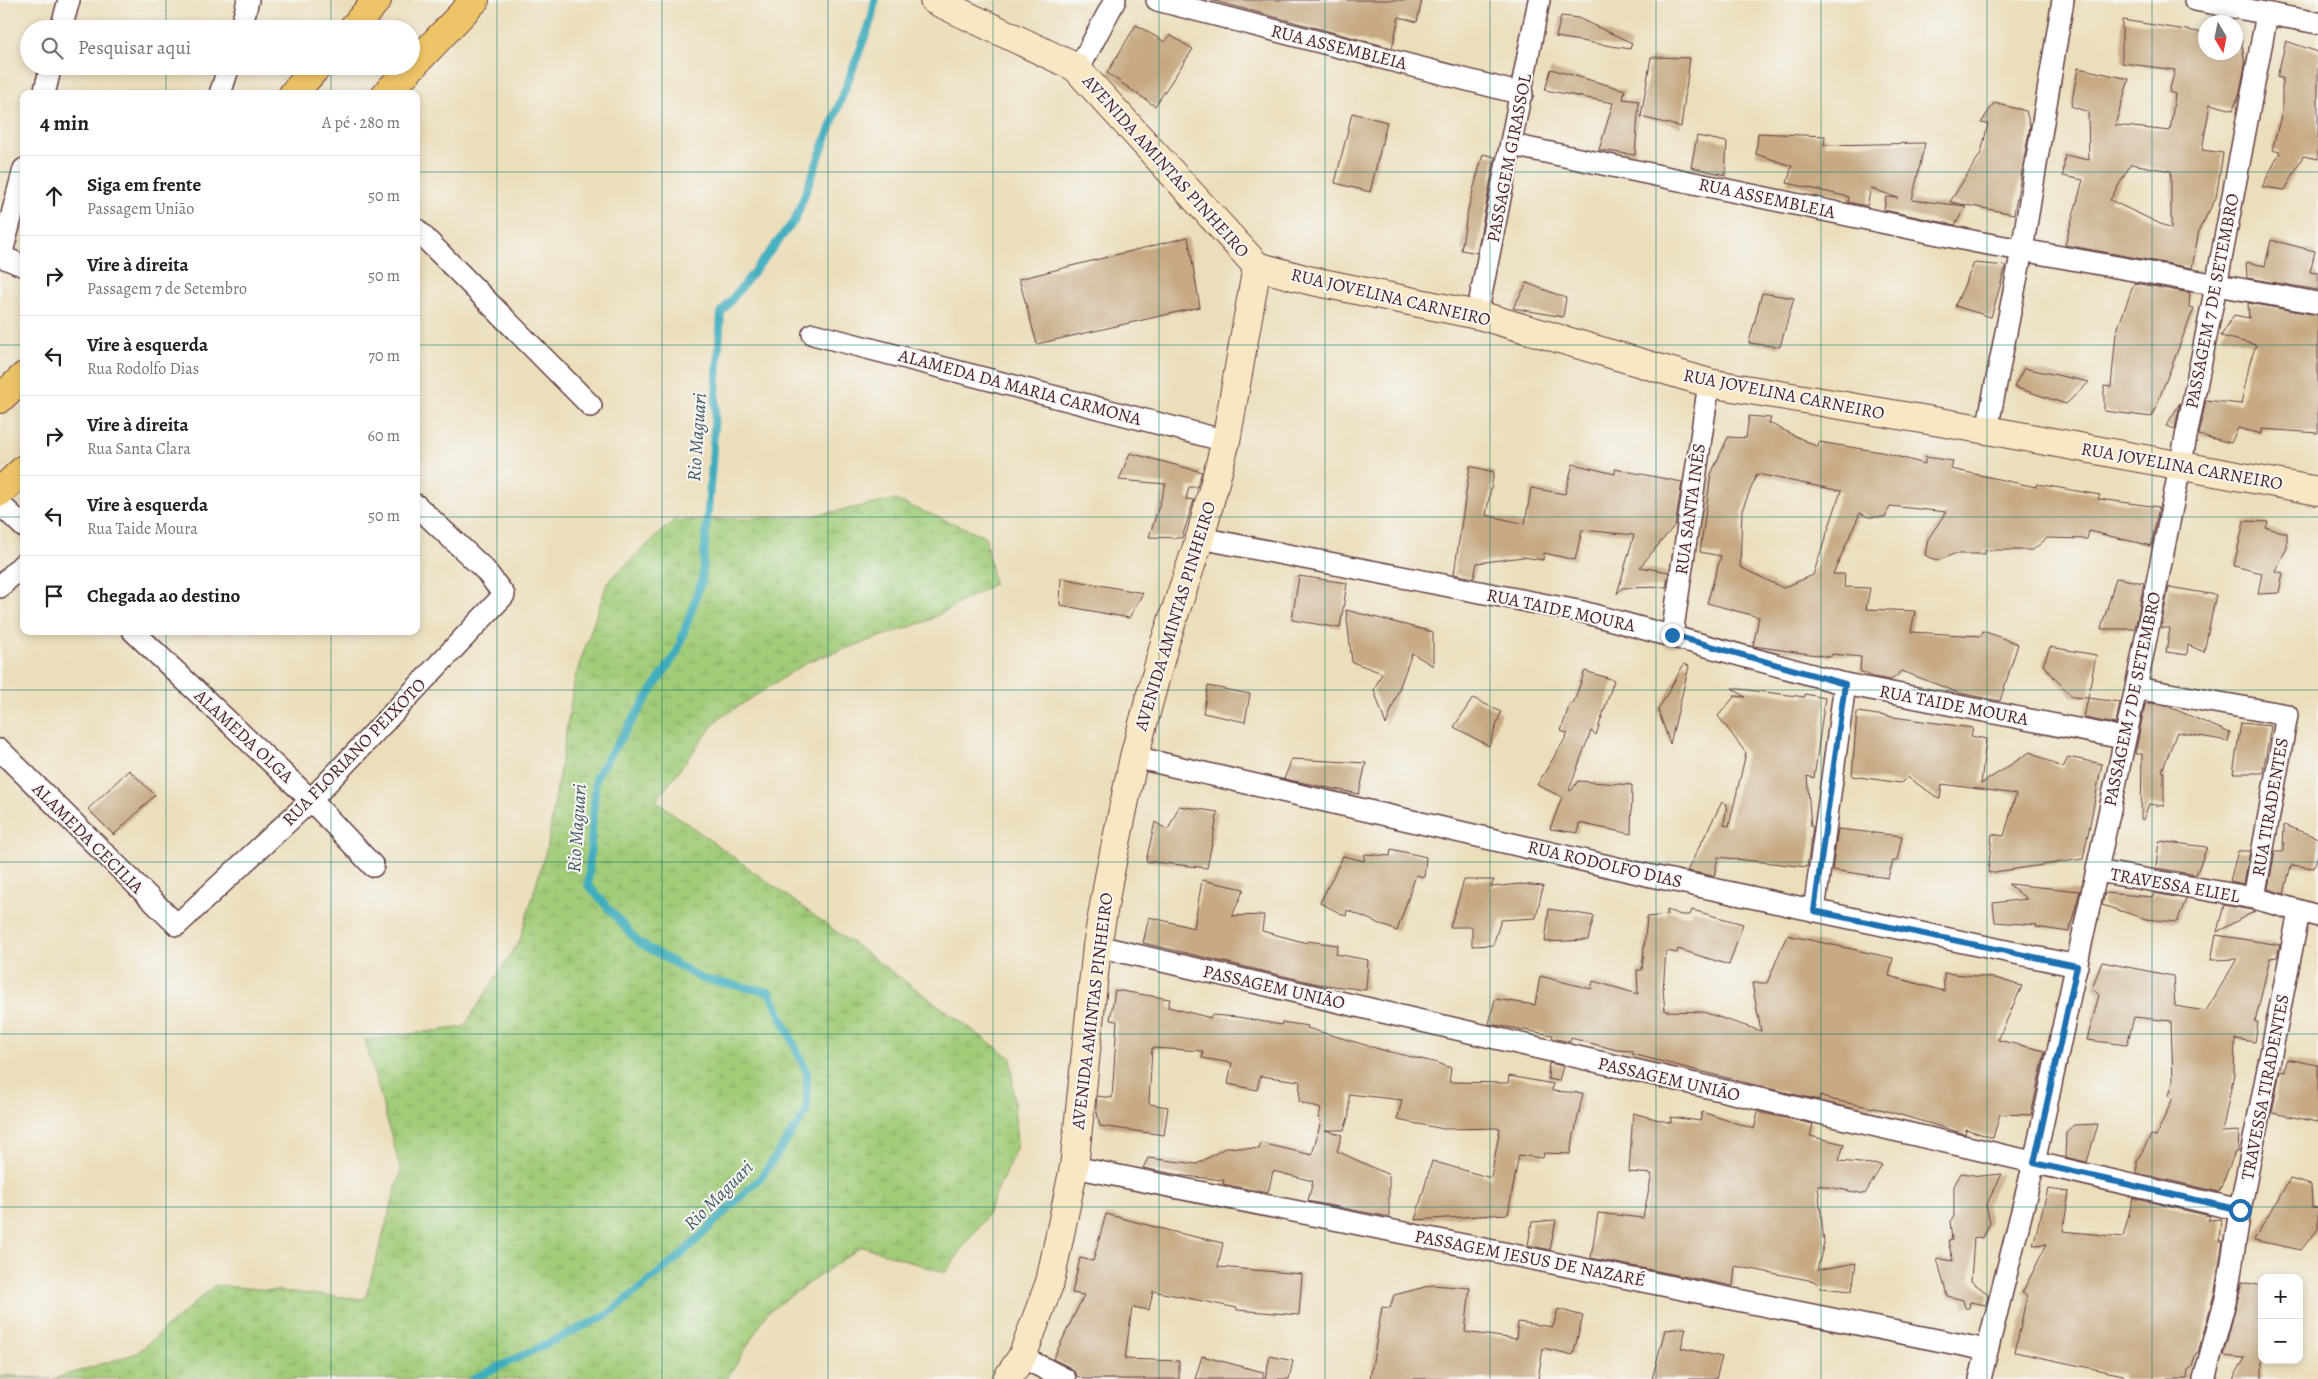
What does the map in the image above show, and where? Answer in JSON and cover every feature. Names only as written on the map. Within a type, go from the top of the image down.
[{"type":"main road","points":[[360,20],[377,0]]},
{"type":"main road","points":[[420,58],[475,0]]},
{"type":"main road","points":[[297,90],[310,75]]},
{"type":"main road","points":[[390,90],[404,75]]},
{"type":"main road","points":[[0,399],[20,380]]},
{"type":"main road","points":[[0,492],[20,473]]},
{"type":"street","points":[[63,20],[69,0]]},
{"type":"street","points":[[243,20],[248,0]]},
{"type":"street","name":"AVENIDA AMINTAS PINHEIRO","points":[[934,0],[1078,70],[1257,266],[1226,441],[1200,538],[1165,642],[1134,757],[1109,877],[1097,946],[1074,1167],[1050,1282],[1022,1357],[1006,1379]]},
{"type":"street","points":[[1078,70],[1115,0]]},
{"type":"street","name":"RUA ASSEMBLEIA","points":[[1157,0],[1522,94]]},
{"type":"street","name":"PASSAGEM GIRASSOL","points":[[1478,315],[1539,0]]},
{"type":"street","points":[[1987,430],[2022,250],[2063,0]]},
{"type":"street","points":[[2195,0],[2236,4],[2267,14],[2318,23]]},
{"type":"street","name":"PASSAGEM 7 DE SETEMBRO","points":[[1980,1379],[2034,1163],[2097,871],[2123,738],[2136,688],[2216,286],[2267,14]]},
{"type":"street","points":[[45,90],[49,75]]},
{"type":"street","points":[[221,90],[226,75]]},
{"type":"street","name":"RUA ASSEMBLEIA","points":[[1512,145],[2022,250],[2318,303]]},
{"type":"street","points":[[20,184],[0,256],[20,264]]},
{"type":"street","points":[[420,234],[591,406]]},
{"type":"street","name":"RUA JOVELINA CARNEIRO","points":[[1257,266],[1308,280],[1478,315],[1708,383],[1987,430],[2318,491]]},
{"type":"street","name":"ALAMEDA DA MARIA CARMONA","points":[[813,334],[1226,441]]},
{"type":"street","name":"RUA SANTA INÊS","points":[[1672,635],[1708,383]]},
{"type":"street","points":[[0,504],[20,523]]},
{"type":"street","name":"RUA FLORIANO PEIXOTO","points":[[177,925],[312,800],[504,595],[485,570],[420,509]]},
{"type":"street","name":"RUA TAIDE MOURA","points":[[1200,538],[1583,612],[1845,684],[2123,738]]},
{"type":"street","points":[[0,587],[20,567]]},
{"type":"street","name":"ALAMEDA OLGA","points":[[137,635],[312,800],[372,866]]},
{"type":"street","points":[[1814,911],[1845,684]]},
{"type":"street","name":"RUA TIRADENTES","points":[[2136,688],[2287,715],[2254,898]]},
{"type":"street","name":"ALAMEDA CECILIA","points":[[0,750],[177,925]]},
{"type":"street","name":"RUA RODOLFO DIAS","points":[[1134,757],[1647,875],[2077,966]]},
{"type":"street","name":"TRAVESSA ELIEL","points":[[2097,871],[2254,898],[2309,914]]},
{"type":"street","name":"TRAVESSA TIRADENTES","points":[[2204,1379],[2227,1294],[2240,1210],[2309,914]]},
{"type":"street","name":"PASSAGEM UNIÃO","points":[[1097,946],[2240,1210]]},
{"type":"street","name":"PASSAGEM JESUS DE NAZARÉ","points":[[1074,1167],[1986,1350]]},
{"type":"street","points":[[1022,1357],[1065,1379]]},
{"type":"green space","points":[[895,500],[985,536],[994,584],[927,621],[809,661],[717,720],[656,801],[1011,1058],[1017,1146],[987,1215],[945,1273],[862,1246],[768,1312],[727,1379],[53,1379],[137,1353],[215,1285],[365,1299],[401,1171],[365,1040],[464,1027],[520,940],[548,843],[575,677],[608,581],[673,521],[811,516]]},
{"type":"green space","points":[[0,1375],[52,1379],[0,1379]]},
{"type":"building","points":[[1211,0],[1422,0],[1417,22],[1399,17],[1392,48]]},
{"type":"building","points":[[1561,16],[1578,18],[1632,43],[1630,49],[1556,37]]},
{"type":"building","points":[[2122,20],[2198,32],[2198,60],[2243,60],[2243,52],[2245,65],[2240,92],[2233,110],[2210,104],[2202,150],[2223,153],[2216,198],[2199,230],[2192,268],[2065,245],[2083,180],[2063,176],[2065,155],[2089,160],[2088,112],[2071,106],[2078,68],[2129,79],[2115,125],[2170,131],[2175,94],[2169,92],[2175,70],[2122,63]],"holes":[[[2131,164],[2171,171],[2171,229],[2110,200]]]},
{"type":"building","points":[[1136,25],[1165,42],[1170,35],[1193,49],[1155,106],[1107,73]]},
{"type":"building","points":[[2286,41],[2318,52],[2318,159],[2303,156],[2285,190],[2262,187],[2280,152],[2272,150],[2282,112],[2282,78],[2277,77]]},
{"type":"building","points":[[1651,57],[1690,58],[1681,127],[1641,117]]},
{"type":"building","points":[[1551,69],[1625,90],[1623,99],[1639,101],[1635,155],[1599,150],[1613,103],[1545,90]]},
{"type":"building","points":[[1994,103],[2026,111],[2030,126],[2014,214],[1950,202],[1981,153],[1988,124],[1981,123]]},
{"type":"building","points":[[1352,113],[1387,122],[1370,192],[1335,183]]},
{"type":"building","points":[[1758,133],[1825,136],[1824,145],[1925,143],[1912,200],[1966,206],[1955,225],[1884,210],[1886,197],[1898,198],[1871,188],[1867,206],[1848,202],[1849,197],[1787,183],[1792,166],[1756,154]]},
{"type":"building","points":[[1697,136],[1727,142],[1725,175],[1691,167]]},
{"type":"building","points":[[1483,154],[1495,157],[1477,253],[1461,250],[1468,209]]},
{"type":"building","points":[[1188,237],[1200,307],[1037,344],[1019,279]]},
{"type":"building","points":[[2271,240],[2315,251],[2310,272],[2318,273],[2318,290],[2247,278],[2246,262],[2265,266]]},
{"type":"building","points":[[1974,263],[2006,266],[1991,317],[1955,306]]},
{"type":"building","points":[[1527,283],[1566,298],[1563,317],[1513,308]]},
{"type":"building","points":[[2134,283],[2190,293],[2189,307],[2194,308],[2152,417],[2104,411],[2104,386],[2111,387],[2116,333]]},
{"type":"building","points":[[1762,293],[1794,298],[1780,347],[1749,343]]},
{"type":"building","points":[[2248,303],[2318,315],[2318,433],[2262,429],[2262,434],[2238,428],[2231,443],[2199,435],[2206,400],[2241,404],[2250,362],[2256,345],[2221,336],[2234,315],[2249,318]]},
{"type":"building","points":[[2024,368],[2089,382],[2066,404],[2014,387]]},
{"type":"building","points":[[2180,403],[2175,429],[2166,426]]},
{"type":"building","points":[[1749,416],[1771,418],[1769,423],[1818,447],[1819,442],[1881,452],[1925,464],[1925,457],[1953,461],[1951,469],[2036,487],[2037,484],[2100,495],[2098,499],[2159,507],[2151,546],[2089,531],[2087,539],[2047,538],[2033,550],[1985,550],[1985,554],[1954,554],[1936,561],[1925,555],[1928,539],[1946,512],[1890,506],[1885,517],[1868,517],[1860,513],[1833,574],[1845,574],[1844,587],[1870,588],[1866,609],[1915,611],[1911,632],[1981,636],[1983,631],[2018,644],[2000,701],[1959,693],[1902,671],[1891,680],[1873,677],[1860,671],[1861,657],[1832,654],[1831,657],[1753,646],[1759,617],[1707,603],[1721,556],[1700,552],[1711,474],[1728,437],[1746,438]],"holes":[[[1757,474],[1841,491],[1813,575],[1783,588],[1740,567],[1742,510]]]},
{"type":"building","points":[[1130,453],[1202,472],[1197,487],[1189,487],[1186,499],[1194,500],[1182,538],[1149,537],[1166,484],[1119,480]]},
{"type":"building","points":[[1573,464],[1615,474],[1615,469],[1682,482],[1675,525],[1640,567],[1669,572],[1666,587],[1622,588],[1617,594],[1634,535],[1582,530],[1575,560],[1544,553],[1543,560],[1523,557],[1477,563],[1474,578],[1454,574],[1470,466],[1494,472],[1486,515],[1525,524],[1531,488],[1565,494]]},
{"type":"building","points":[[2244,521],[2268,522],[2266,528],[2287,533],[2287,548],[2275,571],[2283,573],[2279,593],[2258,594],[2262,573],[2234,566]]},
{"type":"building","points":[[1299,576],[1347,583],[1340,628],[1292,620]]},
{"type":"building","points":[[1061,578],[1143,593],[1129,618],[1060,605]]},
{"type":"building","points":[[2116,578],[2144,583],[2135,629],[2101,629]]},
{"type":"building","points":[[2169,587],[2216,595],[2204,652],[2188,645],[2187,655],[2166,652],[2170,628],[2161,628]]},
{"type":"building","points":[[1346,610],[1433,632],[1433,666],[1412,653],[1386,725],[1374,690],[1382,673],[1352,662]]},
{"type":"building","points":[[2050,647],[2096,655],[2088,698],[2072,697],[2043,665]]},
{"type":"building","points":[[1684,664],[1689,666],[1670,744],[1658,710]]},
{"type":"building","points":[[1585,671],[1614,680],[1596,735],[1591,731],[1569,790],[1571,791],[1578,781],[1632,785],[1631,834],[1579,823],[1578,833],[1550,829],[1562,797],[1537,785],[1568,734],[1561,731],[1570,703],[1573,704]]},
{"type":"building","points":[[1208,686],[1250,694],[1245,722],[1203,713]]},
{"type":"building","points":[[1732,688],[1805,697],[1805,694],[1825,698],[1814,778],[1807,776],[1811,826],[1813,827],[1807,867],[1718,857],[1714,876],[1687,871],[1722,802],[1727,804],[1724,825],[1729,826],[1746,753],[1718,716],[1735,696],[1745,697]]},
{"type":"building","points":[[1473,698],[1501,712],[1489,746],[1454,727]]},
{"type":"building","points":[[2088,698],[2120,702],[2116,724],[2084,718]]},
{"type":"building","points":[[2151,703],[2167,706],[2230,733],[2228,741],[2177,732],[2162,771],[2164,772],[2164,806],[2149,804],[2143,820],[2141,819],[2142,754],[2135,754],[2145,704]]},
{"type":"building","points":[[1857,712],[1973,728],[1971,736],[1986,739],[1981,784],[2030,752],[2063,768],[2068,757],[2102,764],[2083,859],[1988,873],[1992,834],[2004,836],[2016,794],[1942,784],[1940,799],[1907,777],[1901,783],[1852,776]]},
{"type":"building","points":[[2241,723],[2271,726],[2263,773],[2233,773]]},
{"type":"building","points":[[1292,759],[1366,763],[1359,794],[1284,779]]},
{"type":"building","points":[[129,770],[155,795],[114,835],[88,809]]},
{"type":"building","points":[[1179,806],[1218,812],[1207,868],[1146,861],[1155,822],[1168,830]]},
{"type":"building","points":[[2284,825],[2318,838],[2318,854],[2314,868],[2291,865],[2284,894],[2268,889],[2275,851],[2283,851]]},
{"type":"building","points":[[1838,829],[1902,836],[1897,861],[1893,861],[1888,878],[1832,870]]},
{"type":"building","points":[[2159,841],[2207,847],[2196,875],[2156,868]]},
{"type":"building","points":[[1391,849],[1426,857],[1424,877],[1416,875],[1397,931],[1347,910],[1346,916],[1320,903],[1343,856],[1364,861],[1365,854],[1390,856]]},
{"type":"building","points":[[2238,851],[2250,851],[2244,884],[2230,881]]},
{"type":"building","points":[[1202,880],[1244,889],[1232,916],[1264,915],[1262,931],[1307,943],[1307,941],[1338,945],[1336,954],[1368,960],[1366,990],[1318,984],[1143,943],[1149,917],[1194,928]]},
{"type":"building","points":[[1464,880],[1494,880],[1491,887],[1520,884],[1543,886],[1536,918],[1501,920],[1493,945],[1472,946],[1472,927],[1450,927]]},
{"type":"building","points":[[2008,884],[2080,891],[2069,932],[2036,927],[2037,925],[1995,922],[1993,903],[2027,899]]},
{"type":"building","points":[[2105,893],[2153,897],[2154,893],[2186,899],[2177,922],[2146,919],[2102,905]]},
{"type":"building","points":[[2224,905],[2251,910],[2255,911],[2217,932]]},
{"type":"building","points":[[1549,909],[1594,916],[1588,940],[1545,942]]},
{"type":"building","points":[[1667,910],[1681,915],[1690,915],[1692,910],[1743,924],[1729,965],[1678,949],[1677,953],[1666,951],[1663,990],[1665,1011],[1703,1012],[1761,1031],[1752,983],[1767,983],[1787,935],[1893,958],[1889,976],[1944,991],[1944,973],[1995,978],[2022,986],[1998,1040],[2045,1051],[2031,1115],[2000,1114],[1993,1138],[1966,1129],[1965,1134],[1884,1110],[1833,1100],[1820,1095],[1819,1100],[1763,1087],[1632,1054],[1633,1051],[1617,1050],[1571,1038],[1570,1042],[1552,1038],[1553,1035],[1489,1024],[1495,999],[1535,1005],[1540,976],[1591,989],[1593,981],[1638,994],[1637,970],[1642,970],[1647,917],[1667,915]]},
{"type":"building","points":[[2216,935],[2280,945],[2277,957],[2270,958],[2255,1022],[2258,1022],[2255,1042],[2235,1039],[2234,1074],[2222,1132],[2239,1131],[2238,1152],[2235,1152],[2219,1192],[2137,1173],[2137,1161],[2151,1135],[2156,1136],[2172,1100],[2169,1095],[2173,1082],[2171,1021],[2134,1017],[2127,1045],[2087,1040],[2099,995],[2092,988],[2102,962],[2173,976],[2175,1006],[2206,1011],[2237,959],[2211,960]]},
{"type":"building","points":[[1115,990],[1170,999],[1168,1007],[1211,1018],[1211,1015],[1238,1017],[1281,1025],[1282,1022],[1308,1026],[1307,1028],[1451,1068],[1449,1082],[1508,1083],[1509,1076],[1553,1084],[1552,1091],[1583,1093],[1570,1154],[1544,1153],[1543,1158],[1519,1155],[1508,1214],[1415,1220],[1432,1161],[1491,1178],[1500,1128],[1444,1129],[1397,1120],[1402,1100],[1349,1094],[1349,1115],[1344,1130],[1325,1130],[1342,1135],[1337,1151],[1389,1175],[1389,1217],[1308,1201],[1313,1181],[1273,1171],[1268,1193],[1223,1184],[1224,1180],[1185,1176],[1143,1168],[1148,1158],[1197,1164],[1227,1147],[1259,1149],[1261,1143],[1312,1155],[1321,1121],[1318,1118],[1321,1109],[1299,1102],[1300,1081],[1260,1076],[1257,1090],[1228,1084],[1232,1063],[1202,1058],[1203,1051],[1152,1048],[1149,1104],[1168,1107],[1164,1135],[1100,1126],[1096,1108],[1097,1096],[1112,1098],[1117,1021],[1110,1020]]},
{"type":"building","points":[[2287,1059],[2318,1065],[2318,1122],[2272,1113],[2280,1071],[2285,1072]]},
{"type":"building","points":[[1549,1063],[1563,1066],[1559,1081],[1548,1079]]},
{"type":"building","points":[[1702,1112],[1754,1129],[1758,1112],[1813,1124],[1810,1136],[1844,1144],[1839,1161],[1882,1165],[1865,1194],[1818,1185],[1824,1243],[1817,1270],[1856,1263],[1852,1291],[1821,1288],[1814,1281],[1735,1266],[1733,1286],[1591,1258],[1598,1213],[1643,1218],[1652,1174],[1629,1172],[1633,1113],[1671,1123],[1671,1117],[1700,1121]]},
{"type":"building","points":[[2098,1124],[2087,1162],[2065,1157],[2066,1132],[2074,1125]]},
{"type":"building","points":[[1961,1173],[1980,1176],[2002,1174],[1986,1205],[1990,1222],[1983,1238],[1974,1237],[1971,1281],[1988,1294],[1986,1305],[1970,1302],[1969,1308],[1965,1308],[1963,1300],[1947,1296],[1937,1258],[1953,1261],[1948,1241],[1952,1240],[1950,1221],[1954,1216],[1954,1186]]},
{"type":"building","points":[[2290,1179],[2311,1185],[2312,1207],[2318,1208],[2318,1229],[2301,1250],[2254,1240]]},
{"type":"building","points":[[2048,1189],[2069,1192],[2063,1231],[2123,1237],[2133,1198],[2210,1216],[2208,1220],[2221,1219],[2219,1241],[2223,1241],[2215,1291],[2198,1353],[2196,1353],[2192,1367],[2188,1370],[2187,1379],[2124,1379],[2123,1375],[2015,1352],[2027,1295],[2022,1293],[2047,1244],[2033,1245]]},
{"type":"building","points":[[1106,1214],[1223,1243],[1218,1267],[1302,1274],[1299,1315],[1237,1310],[1237,1308],[1153,1291],[1149,1310],[1132,1307],[1125,1359],[1179,1361],[1179,1379],[1084,1379],[1077,1376],[1071,1368],[1053,1359],[1084,1295],[1072,1293],[1080,1258],[1093,1261]]},
{"type":"building","points":[[1556,1220],[1550,1250],[1528,1245],[1532,1222]]},
{"type":"building","points":[[2242,1282],[2258,1285],[2258,1364],[2262,1364],[2262,1379],[2233,1379],[2245,1358],[2223,1356]]},
{"type":"building","points":[[1433,1285],[1470,1288],[1465,1332],[1516,1339],[1518,1322],[1553,1327],[1558,1309],[1583,1316],[1573,1355],[1543,1348],[1538,1379],[1370,1379],[1382,1307],[1390,1308],[1394,1295]]},
{"type":"building","points":[[1686,1328],[1681,1348],[1722,1357],[1716,1379],[1652,1379],[1665,1330]]},
{"type":"building","points":[[1202,1356],[1263,1372],[1263,1379],[1195,1379]]},
{"type":"building","points":[[1270,1356],[1293,1361],[1289,1379],[1265,1379]]},
{"type":"waterway","name":"Rio Maguari","points":[[473,1379],[607,1315],[681,1255],[762,1176],[807,1111],[807,1073],[770,992],[702,979],[638,942],[588,885],[596,776],[677,652],[702,580],[712,463],[721,313],[795,220],[871,21],[875,0]]},
{"type":"route","points":[[1672,635],[1845,684],[1814,911],[2077,966],[2034,1163],[2240,1210]]}]
